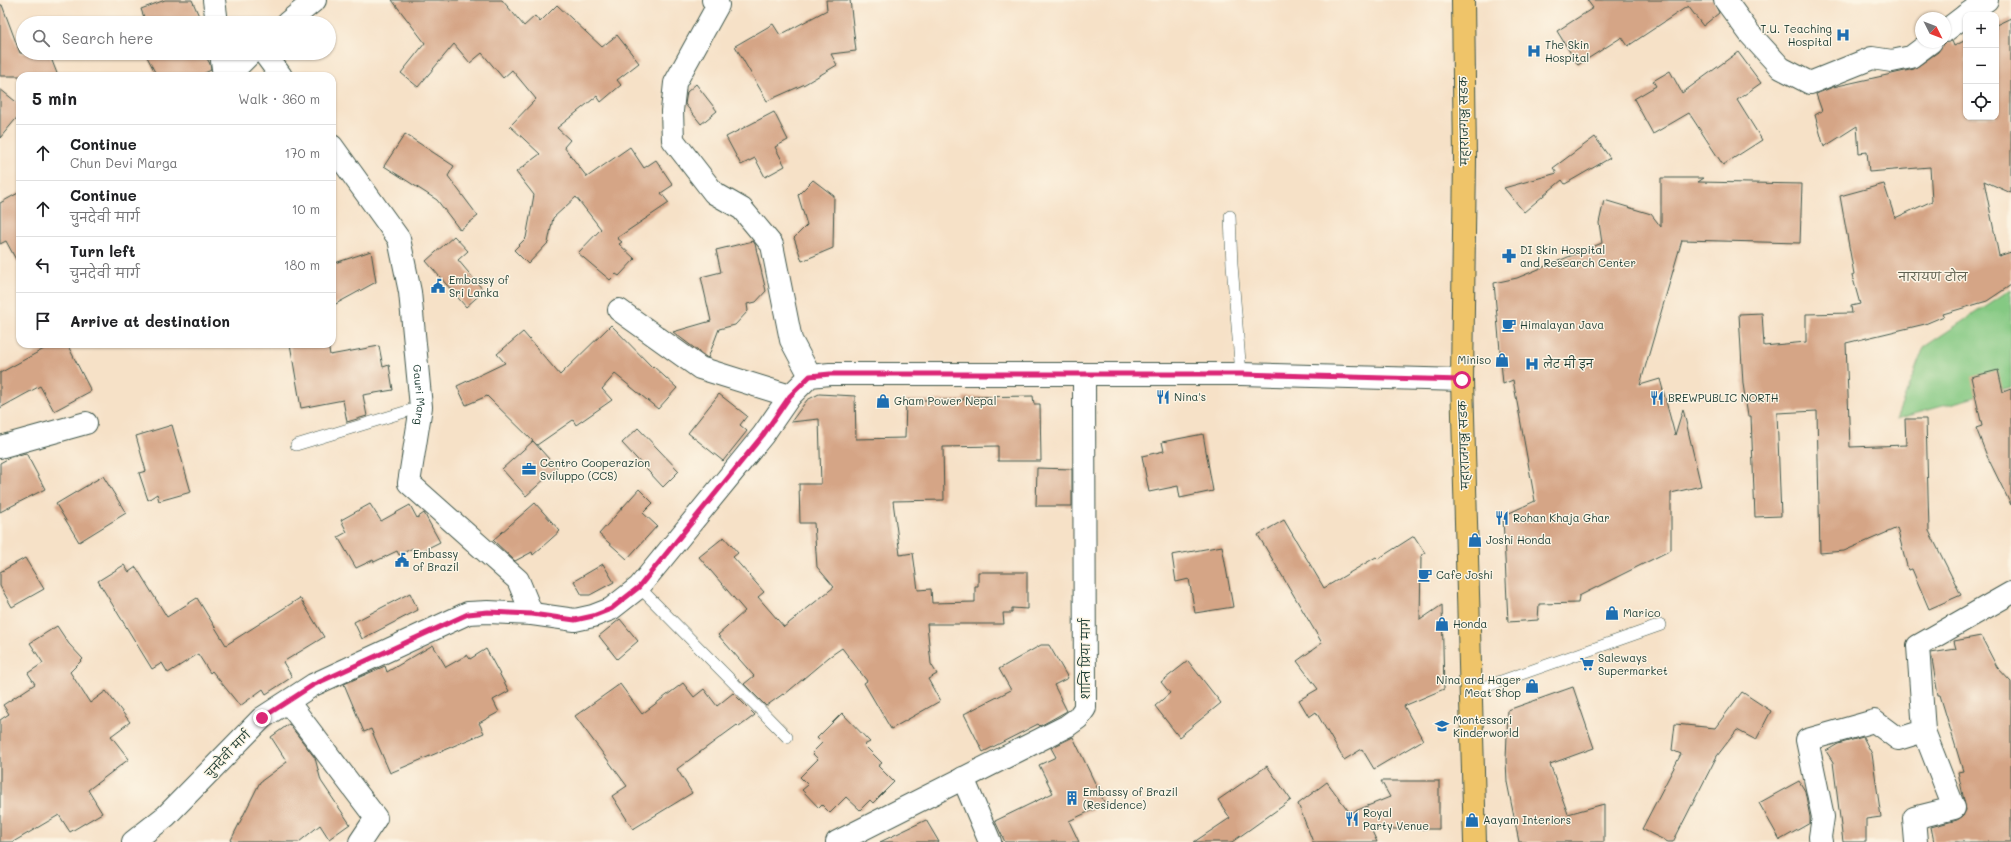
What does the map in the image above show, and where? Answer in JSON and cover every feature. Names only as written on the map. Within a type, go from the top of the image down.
[{"type":"main road","name":"महाराजगञ्ज सडक","points":[[1462,0],[1465,159],[1462,380],[1468,542],[1470,692],[1476,842]]},
{"type":"street","points":[[214,0],[216,16]]},
{"type":"street","points":[[296,16],[315,0]]},
{"type":"street","points":[[713,0],[718,5],[675,83],[672,111],[673,140],[714,193],[742,209],[772,245],[791,340],[820,375],[1241,374],[1462,380]]},
{"type":"street","points":[[1725,0],[1750,34],[1781,68],[1810,83],[1872,58],[1892,61],[1910,57],[1922,48]]},
{"type":"street","points":[[1970,12],[1987,0]]},
{"type":"street","points":[[1951,26],[1963,17]]},
{"type":"street","points":[[222,60],[223,72]]},
{"type":"street","points":[[232,72],[244,60]]},
{"type":"street","points":[[269,60],[278,72]]},
{"type":"street","name":"Gauri Marg","points":[[336,152],[399,239],[410,292],[421,407],[409,483],[518,580],[532,614]]},
{"type":"street","points":[[619,310],[700,368],[790,396]]},
{"type":"street","name":"चुनदेवी मार्ग","points":[[133,842],[166,816],[262,718],[313,685],[468,614],[488,612],[532,614],[575,620],[593,616],[611,609],[639,587],[763,435],[790,396],[820,375]]},
{"type":"street","name":"शान्ति प्रिया मार्ग","points":[[837,842],[1067,726],[1078,718],[1085,708],[1084,375]]},
{"type":"street","points":[[0,447],[86,423]]},
{"type":"street","points":[[1916,842],[1914,818],[1954,808],[1924,731],[1918,646],[2011,593]]},
{"type":"street","points":[[288,702],[376,818],[360,842]]},
{"type":"street","points":[[1821,842],[1820,837],[1823,817],[1807,740],[1874,721],[1898,739],[1924,731]]},
{"type":"street","points":[[963,778],[990,842]]},
{"type":"lane","points":[[1230,216],[1232,265],[1241,374]]},
{"type":"lane","points":[[296,445],[421,407]]},
{"type":"lane","points":[[639,587],[787,737]]},
{"type":"lane","points":[[1470,692],[1661,625]]},
{"type":"green space","points":[[2011,289],[2011,387],[1896,419],[1924,347]]},
{"type":"building","points":[[165,0],[192,0],[199,16],[144,16],[141,9]]},
{"type":"building","points":[[392,0],[502,0],[524,26],[535,16],[540,22],[557,5],[602,47],[617,35],[639,63],[617,80],[621,85],[601,102],[597,96],[557,128],[570,140],[564,147],[587,177],[630,147],[644,168],[656,160],[673,185],[661,193],[669,203],[617,238],[622,242],[619,244],[635,259],[619,276],[616,274],[610,280],[578,253],[601,229],[576,197],[553,218],[548,243],[528,264],[514,250],[526,238],[534,195],[516,172],[540,154],[510,126],[536,99],[512,70],[503,78],[482,53],[470,63],[454,44],[418,87],[401,73],[425,43]]},
{"type":"building","points":[[826,0],[850,0],[856,51],[831,54],[837,65],[805,84],[767,101],[735,46],[773,24],[780,35],[827,10]]},
{"type":"building","points":[[1587,0],[1713,0],[1719,13],[1703,26],[1688,6],[1628,46],[1622,37],[1578,65],[1557,31],[1593,8]]},
{"type":"building","points":[[0,5],[2,5],[16,42],[16,60],[52,60],[56,72],[16,72],[16,76],[0,76]]},
{"type":"building","points":[[2011,18],[2011,193],[1984,181],[1999,256],[2011,252],[2011,285],[1987,301],[1943,314],[1944,316],[1925,324],[1846,343],[1850,447],[1906,445],[1905,419],[1926,419],[1929,531],[1961,595],[1929,609],[1912,569],[1908,570],[1897,528],[1844,551],[1820,553],[1817,411],[1777,413],[1781,516],[1755,517],[1751,416],[1748,416],[1743,384],[1739,314],[1762,313],[1764,346],[1806,342],[1806,314],[1852,313],[1851,306],[1860,304],[1852,275],[1854,274],[1840,196],[1884,184],[1895,218],[1932,201],[1930,167],[1869,172],[1867,152],[1859,153],[1857,126],[1824,147],[1815,115],[1822,111],[1816,94],[1833,87],[1914,69],[1938,52],[1940,48],[1951,48],[1951,41],[1954,46],[1963,42],[1963,120],[1999,120],[1999,24]]},
{"type":"building","points":[[1738,52],[1761,83],[1737,100],[1762,140],[1723,165],[1689,113],[1653,134],[1634,99],[1656,86],[1653,81],[1670,71],[1682,93]]},
{"type":"building","points":[[149,60],[208,60],[211,70],[207,72],[155,72]]},
{"type":"building","points":[[696,84],[717,111],[701,124],[685,104],[687,92]]},
{"type":"building","points":[[0,89],[16,102],[16,119],[0,138]]},
{"type":"building","points":[[774,112],[788,140],[775,147],[785,166],[765,177],[755,158],[741,165],[726,137]]},
{"type":"building","points":[[405,134],[454,166],[448,176],[478,216],[460,230],[437,200],[384,166]]},
{"type":"building","points":[[1595,137],[1610,158],[1565,184],[1562,180],[1524,212],[1504,188],[1557,173],[1553,168]]},
{"type":"building","points":[[1661,178],[1704,178],[1698,182],[1802,184],[1800,243],[1682,240],[1640,385],[1660,379],[1675,435],[1683,409],[1701,486],[1671,493],[1671,550],[1579,596],[1578,603],[1539,604],[1538,620],[1508,622],[1503,516],[1535,501],[1513,380],[1503,384],[1494,283],[1517,278],[1602,243],[1599,223],[1604,200],[1651,214],[1661,227]]},
{"type":"building","points":[[813,180],[834,196],[833,248],[802,261],[794,238],[807,225],[798,195]]},
{"type":"building","points":[[16,194],[16,260],[6,241],[0,244],[0,203]]},
{"type":"building","points":[[454,236],[468,251],[458,260],[484,291],[466,307],[426,261]]},
{"type":"building","points":[[753,241],[766,291],[756,302],[747,304],[748,311],[735,325],[719,329],[708,358],[673,332],[711,321],[701,277],[721,272],[716,250]]},
{"type":"building","points":[[371,251],[376,282],[336,304],[336,263]]},
{"type":"building","points":[[611,325],[652,367],[653,366],[677,388],[658,409],[615,374],[602,389],[612,400],[576,425],[573,420],[537,445],[487,396],[466,405],[457,386],[505,363],[497,354],[523,332],[560,375]]},
{"type":"building","points":[[379,346],[383,367],[389,365],[393,390],[363,395],[367,416],[347,422],[343,400],[301,408],[291,348],[329,348],[330,355]]},
{"type":"building","points":[[46,348],[69,348],[91,391],[54,411],[40,386],[0,408],[0,373]]},
{"type":"building","points":[[1998,370],[2003,392],[2011,389],[2011,505],[1987,456],[1976,428],[1982,426],[1971,377]]},
{"type":"building","points":[[719,394],[747,416],[740,425],[747,431],[723,461],[688,433]]},
{"type":"building","points":[[819,394],[855,396],[856,439],[905,438],[906,400],[964,400],[963,397],[1033,396],[1034,404],[1040,404],[1041,461],[998,461],[998,446],[943,447],[944,500],[893,501],[900,555],[913,553],[918,590],[931,589],[932,603],[975,602],[975,586],[978,586],[978,572],[1027,572],[1027,609],[1012,608],[1012,613],[1003,613],[1004,624],[927,624],[931,664],[937,674],[928,679],[940,701],[891,729],[864,683],[867,681],[842,648],[784,695],[783,694],[766,706],[744,684],[754,676],[718,635],[745,611],[699,557],[724,537],[738,553],[733,557],[764,592],[758,597],[784,627],[834,587],[817,567],[814,523],[800,523],[799,484],[821,484],[819,419],[791,422],[807,400]]},
{"type":"building","points":[[172,425],[191,492],[159,501],[157,494],[148,500],[139,473],[146,471],[136,436]]},
{"type":"building","points":[[638,428],[679,471],[663,487],[622,443]]},
{"type":"building","points":[[1203,434],[1213,491],[1180,498],[1178,486],[1149,492],[1142,456],[1164,451],[1162,442]]},
{"type":"building","name":"Centro Cooperazion Sviluppo (CCS)","points":[[533,441],[557,468],[526,496],[502,469]]},
{"type":"building","points":[[26,453],[45,489],[0,512],[0,463],[11,457]]},
{"type":"building","points":[[1037,468],[1072,469],[1072,506],[1036,506]]},
{"type":"building","points":[[103,476],[126,513],[79,542],[56,504]]},
{"type":"building","points":[[639,489],[653,503],[643,513],[657,526],[627,559],[599,534]]},
{"type":"building","points":[[535,503],[560,531],[533,555],[532,552],[515,561],[493,540]]},
{"type":"building","points":[[370,504],[381,521],[410,505],[417,518],[424,513],[440,542],[416,554],[413,548],[399,555],[397,551],[374,562],[373,560],[356,568],[338,537],[347,532],[341,520]]},
{"type":"building","points":[[1284,520],[1324,588],[1376,557],[1378,559],[1414,536],[1425,553],[1421,556],[1420,620],[1442,605],[1444,689],[1404,706],[1423,740],[1374,769],[1362,749],[1344,760],[1316,712],[1309,717],[1299,700],[1318,689],[1297,661],[1322,643],[1258,535]]},
{"type":"building","points":[[1222,546],[1233,607],[1195,613],[1189,579],[1176,582],[1172,555]]},
{"type":"building","points":[[25,558],[44,589],[12,607],[0,586],[0,572]]},
{"type":"building","points":[[603,564],[614,582],[590,595],[582,595],[574,581]]},
{"type":"building","points":[[124,565],[129,572],[136,567],[167,617],[197,598],[226,645],[300,598],[324,637],[283,662],[292,677],[266,694],[263,689],[240,706],[212,671],[210,673],[198,654],[168,673],[162,663],[152,669],[98,581]]},
{"type":"building","points":[[410,593],[418,610],[362,639],[354,622]]},
{"type":"building","points":[[620,619],[638,641],[617,659],[599,636]]},
{"type":"building","points":[[57,626],[69,644],[83,659],[70,672],[90,703],[106,691],[130,722],[111,736],[129,759],[88,790],[102,813],[70,832],[59,815],[13,842],[0,842],[0,720],[9,714],[3,705],[35,684],[28,673],[43,663],[30,643]]},
{"type":"building","points":[[1981,636],[1997,667],[2011,682],[2011,842],[1934,842],[1931,827],[1957,820],[1963,816],[1966,810],[1958,772],[1963,771],[1940,695],[1938,695],[1931,653],[1956,649],[1954,641]]},
{"type":"building","points":[[433,645],[446,667],[467,655],[470,659],[486,649],[509,691],[493,700],[499,712],[479,723],[484,733],[390,773],[371,729],[364,732],[344,684],[385,666],[387,672]]},
{"type":"building","points":[[1041,645],[1049,645],[1068,678],[1054,685],[1067,711],[1040,726],[1038,724],[983,752],[964,714],[1011,690],[999,669]]},
{"type":"building","points":[[1188,661],[1221,703],[1179,737],[1155,706],[1170,693],[1161,682]]},
{"type":"building","points":[[683,683],[694,697],[704,689],[717,706],[733,693],[755,715],[739,727],[737,725],[677,769],[692,793],[633,829],[612,796],[627,786],[575,716],[620,684],[642,714]]},
{"type":"building","points":[[1573,687],[1594,748],[1550,764],[1568,814],[1604,804],[1604,842],[1519,842],[1507,782],[1506,760],[1508,710]]},
{"type":"building","points":[[1742,692],[1771,711],[1756,740],[1737,730],[1717,756],[1673,842],[1668,842],[1642,829],[1681,754],[1672,750],[1675,724],[1715,728]]},
{"type":"building","points":[[842,713],[870,742],[864,745],[882,763],[878,766],[894,782],[873,803],[870,800],[860,810],[846,797],[830,813],[822,805],[819,808],[802,790],[808,785],[800,777],[818,759],[812,753],[822,743],[817,738]]},
{"type":"building","points":[[289,724],[315,758],[321,781],[350,824],[329,839],[320,825],[299,842],[230,842],[260,782],[287,762],[271,737]]},
{"type":"building","name":"Embassy of Brazil (Residence)","points":[[1073,737],[1105,804],[1069,821],[1079,842],[1005,842],[995,821],[1053,793],[1039,765],[1056,757],[1051,748]]},
{"type":"building","points":[[1863,737],[1872,754],[1881,817],[1866,819],[1866,842],[1843,842],[1833,762],[1826,751],[1838,744]]},
{"type":"building","points":[[1267,766],[1291,800],[1232,842],[1194,842],[1230,818],[1218,800]]},
{"type":"building","points":[[1381,781],[1439,781],[1439,829],[1371,829],[1377,842],[1313,842],[1298,804],[1327,782],[1350,813],[1390,797]]},
{"type":"building","points":[[1799,781],[1805,791],[1810,823],[1780,840],[1759,803]]},
{"type":"building","points":[[926,820],[939,842],[880,842]]},
{"type":"place","name":"T.U. Teaching Hospital","points":[[1843,35]]},
{"type":"place","name":"The Skin Hospital","points":[[1534,51]]},
{"type":"place","name":"DI Skin Hospital and Research Center","points":[[1509,256]]},
{"type":"place","name":"Embassy of Sri Lanka","points":[[438,286]]},
{"type":"place","name":"Himalayan Java","points":[[1509,325]]},
{"type":"place","name":"Miniso","points":[[1502,360]]},
{"type":"place","name":"लेट मी इन","points":[[1532,364]]},
{"type":"place","name":"Nina's","points":[[1163,397]]},
{"type":"place","name":"BREWPUBLIC NORTH","points":[[1657,398]]},
{"type":"place","name":"Gham Power Nepal","points":[[883,401]]},
{"type":"place","name":"Centro Cooperazion Sviluppo (CCS)","points":[[529,469]]},
{"type":"place","name":"Rohan Khaja Ghar","points":[[1502,518]]},
{"type":"place","name":"Joshi Honda","points":[[1475,540]]},
{"type":"place","name":"Embassy of Brazil","points":[[402,560]]},
{"type":"place","name":"Cafe Joshi","points":[[1425,575]]},
{"type":"place","name":"Marico","points":[[1612,613]]},
{"type":"place","name":"Honda","points":[[1442,624]]},
{"type":"place","name":"Saleways Supermarket","points":[[1587,664]]},
{"type":"place","name":"Nina and Hager Meat Shop","points":[[1532,686]]},
{"type":"place","name":"Montessori Kinderworld","points":[[1442,726]]},
{"type":"place","name":"Embassy of Brazil (Residence)","points":[[1072,798]]},
{"type":"place","name":"Royal Party Venue","points":[[1352,819]]},
{"type":"place","name":"Aayam Interiors","points":[[1472,820]]},
{"type":"district","name":"नारायण टोल","points":[[1933,277]]},
{"type":"route","points":[[262,718],[313,685],[468,614],[488,612],[532,614],[575,620],[593,616],[611,609],[639,587],[763,435],[790,396],[810,376],[830,374],[1241,374],[1462,380]]}]
